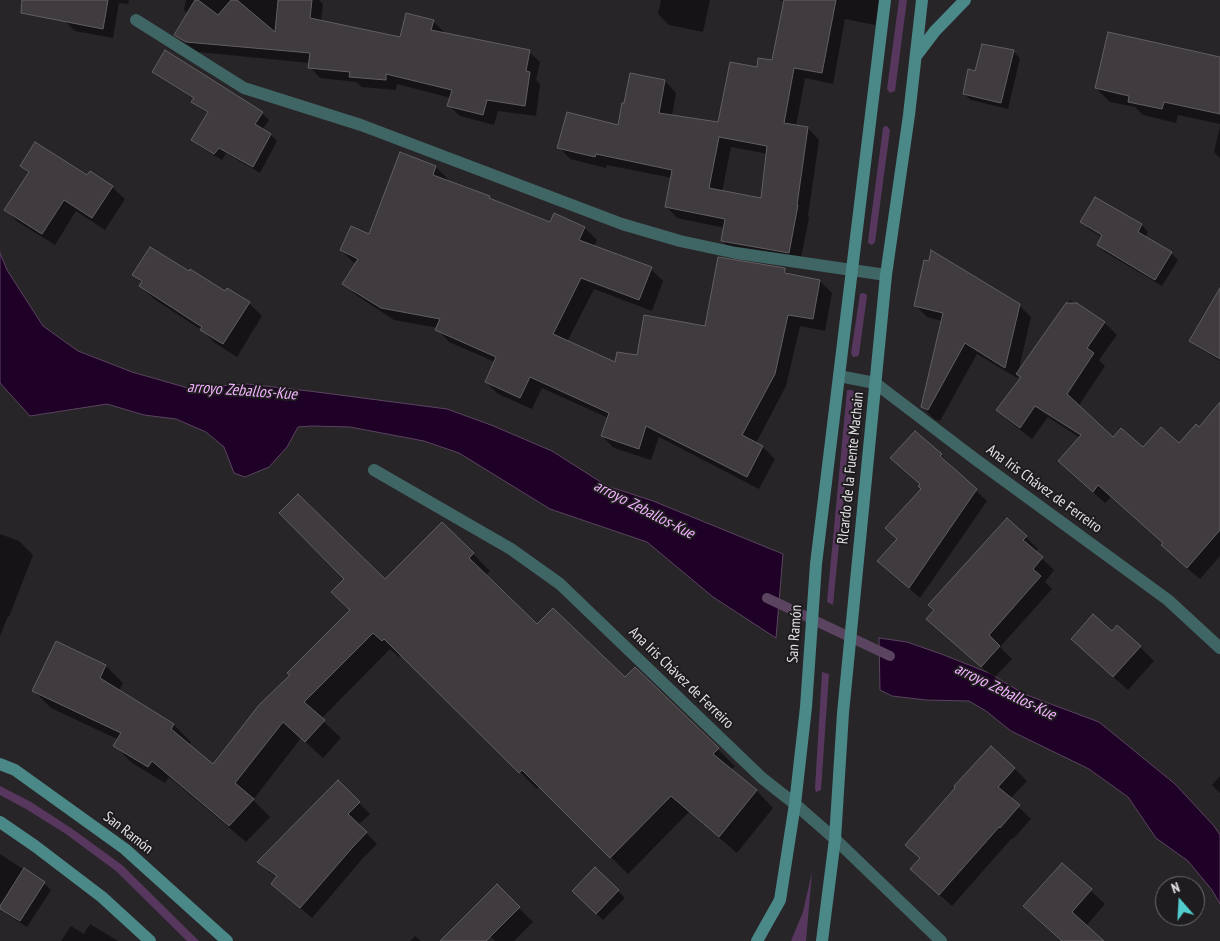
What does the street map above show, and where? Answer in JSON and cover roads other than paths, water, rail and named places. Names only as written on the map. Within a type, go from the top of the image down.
[{"type":"street","name":"RIcardo de la Fuente Machain","points":[[816,564],[885,0]]},
{"type":"street","name":"RIcardo de la Fuente Machain","points":[[822,941],[834,839],[843,713],[886,274],[909,115],[922,0]]},
{"type":"street","points":[[915,58],[934,31],[965,0]]},
{"type":"street","points":[[136,20],[244,88],[361,125],[622,224],[680,241],[736,253],[886,274]]},
{"type":"street","name":"Ana Iris Chávez de Ferreiro","points":[[839,376],[875,383],[975,459],[1168,600],[1220,648]]},
{"type":"street","name":"Ana Iris Chávez de Ferreiro","points":[[374,470],[511,549],[560,584],[762,778],[834,839],[941,941]]},
{"type":"street","name":"San Ramón","points":[[795,804],[806,707],[816,564]]},
{"type":"street","name":"San Ramón","points":[[0,764],[15,770],[125,849],[227,941]]},
{"type":"street","points":[[757,941],[780,900],[795,804]]},
{"type":"street","points":[[0,822],[102,897],[150,941]]},
{"type":"water","points":[[0,253],[7,270],[43,326],[78,351],[132,372],[188,388],[247,384],[447,409],[552,451],[607,486],[653,501],[783,554],[776,638],[713,597],[647,542],[550,509],[459,453],[424,441],[350,427],[298,427],[287,447],[269,467],[245,477],[234,473],[224,447],[206,432],[176,419],[144,415],[107,404],[30,416],[0,383]]},
{"type":"water","points":[[879,638],[907,642],[944,655],[989,673],[1024,694],[1099,722],[1175,784],[1220,835],[1220,904],[1205,882],[1205,876],[1200,876],[1188,861],[1156,838],[1128,797],[1089,769],[1011,731],[986,711],[969,701],[926,700],[892,696],[880,690]]},
{"type":"waterway","name":"arroyo Zeballos-Kue","points":[[767,598],[890,656]]}]
